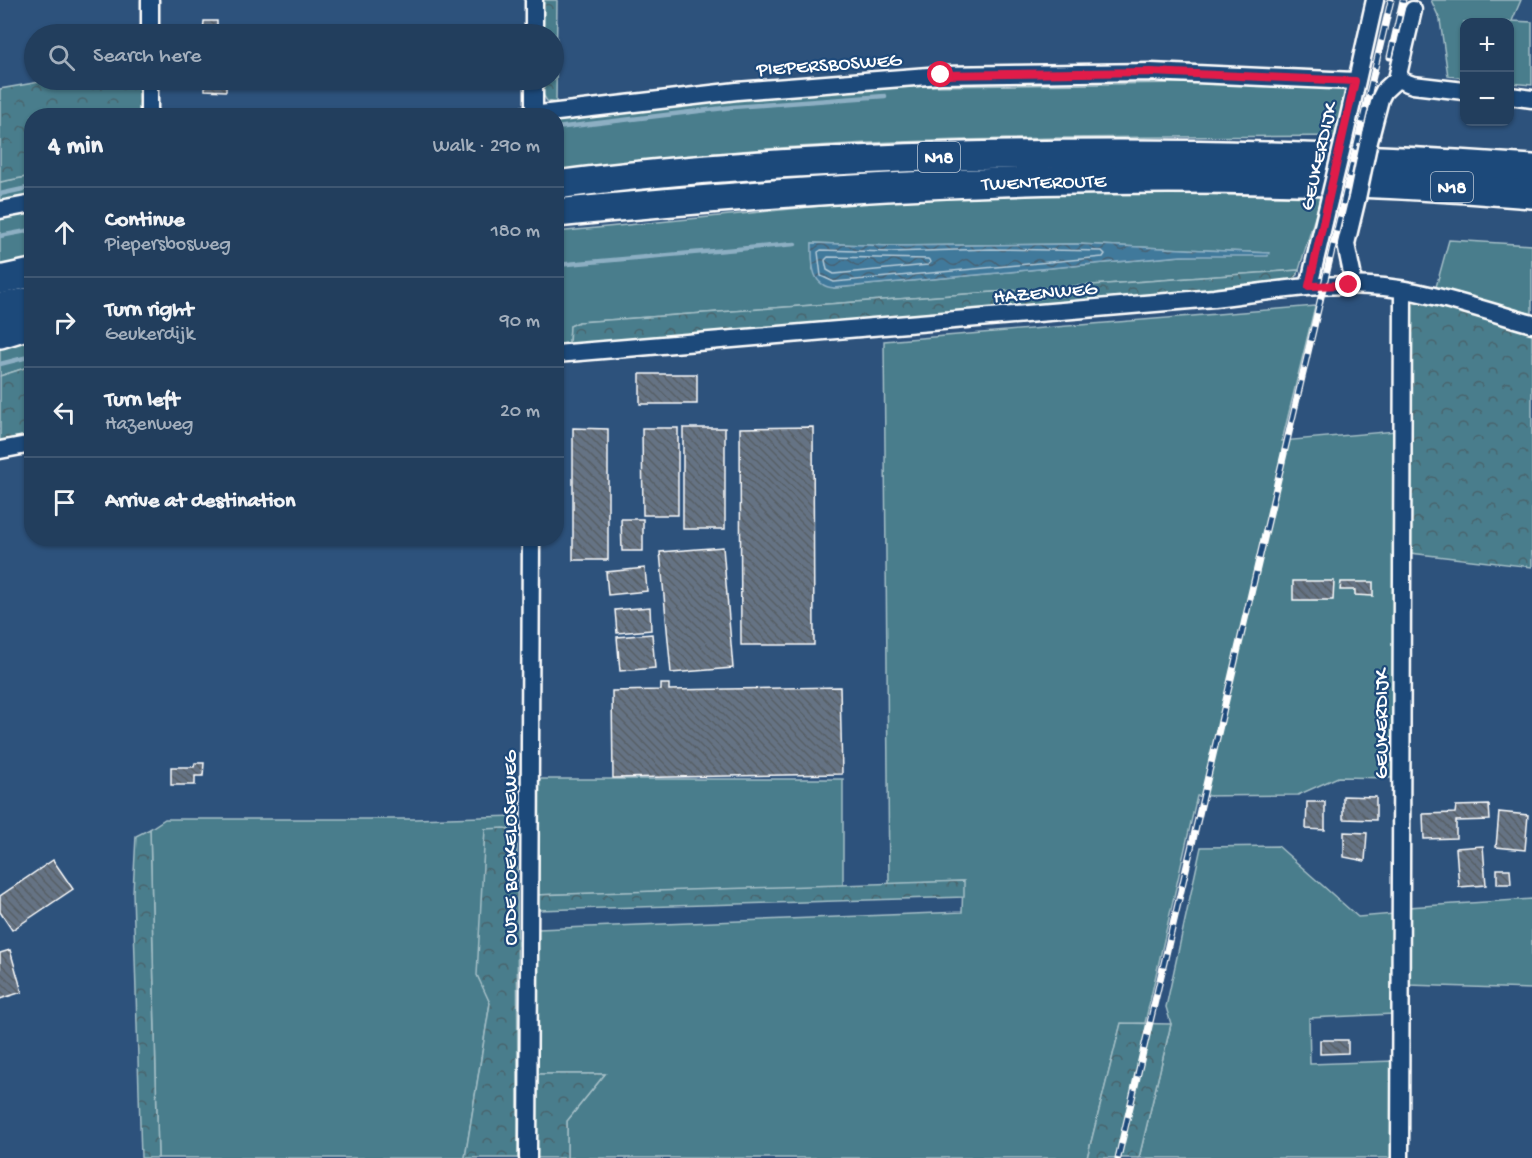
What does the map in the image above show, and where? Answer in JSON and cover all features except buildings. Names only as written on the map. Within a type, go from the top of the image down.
[{"type":"highway","name":"TWENTEROUTE","points":[[564,184],[844,159],[1064,153],[1288,155],[1532,170]]},
{"type":"highway","name":"TWENTEROUTE","points":[[564,212],[858,187],[1066,178],[1289,179],[1426,184],[1532,194]]},
{"type":"highway","points":[[0,280],[24,275]]},
{"type":"highway","points":[[0,307],[24,302]]},
{"type":"highway","points":[[0,334],[24,326]]},
{"type":"street","points":[[150,0],[150,24]]},
{"type":"street","points":[[534,0],[534,24]]},
{"type":"street","name":"GEUKERDIJK","points":[[1309,286],[1375,0]]},
{"type":"street","points":[[1349,285],[1352,273],[1346,244],[1368,145],[1380,99],[1384,91],[1397,79],[1413,10]]},
{"type":"street","name":"PIEPERSBOSWEG","points":[[564,111],[736,91],[941,75],[1151,72],[1355,81]]},
{"type":"street","points":[[1397,79],[1413,85],[1460,91]]},
{"type":"street","points":[[149,90],[149,108]]},
{"type":"street","points":[[529,108],[532,90]]},
{"type":"street","points":[[1514,97],[1532,99]]},
{"type":"street","points":[[0,210],[24,206]]},
{"type":"street","name":"HAZENWEG","points":[[564,353],[1214,298],[1309,286],[1349,285],[1403,290],[1532,324]]},
{"type":"street","name":"GEUKERDIJK","points":[[1400,1158],[1403,290]]},
{"type":"street","points":[[0,450],[24,446]]},
{"type":"street","name":"OUDE BOEKELOSEWEG","points":[[528,1158],[531,546]]},
{"type":"green space","points":[[540,0],[557,0],[557,24],[540,24]]},
{"type":"green space","points":[[1431,0],[1521,0],[1513,18],[1460,18],[1460,78],[1448,76],[1440,20]]},
{"type":"green space","points":[[1514,21],[1532,22],[1532,85],[1514,83]]},
{"type":"green space","points":[[1284,82],[1345,88],[1345,97],[1335,136],[1042,138],[848,144],[750,150],[564,170],[564,117],[740,98],[927,86]]},
{"type":"green space","points":[[24,85],[24,90],[140,90],[140,108],[24,108],[24,177],[0,182],[0,89]]},
{"type":"green space","points":[[540,90],[556,90],[556,103],[547,101]]},
{"type":"green space","points":[[24,177],[24,202],[0,207],[0,182]]},
{"type":"green space","points":[[1152,193],[1321,197],[1299,270],[579,322],[570,326],[569,344],[564,344],[564,231],[882,200],[1008,194]],"holes":[[[812,243],[890,246],[1076,244],[1269,253],[1181,256],[834,288],[813,270]]]},
{"type":"green space","points":[[24,212],[24,264],[0,269],[0,217]]},
{"type":"green space","points":[[1449,240],[1532,245],[1532,314],[1436,287]]},
{"type":"green space","points":[[1299,270],[1295,279],[1110,303],[569,344],[570,326],[579,322]]},
{"type":"green space","points":[[1414,297],[1532,329],[1532,567],[1410,553],[1412,299]]},
{"type":"green space","points":[[1315,306],[1282,441],[1396,431],[1394,778],[1338,777],[1298,795],[1197,796],[1145,1023],[1121,1024],[1087,1158],[567,1158],[567,1121],[605,1074],[535,1074],[535,931],[538,929],[962,912],[963,881],[889,884],[884,341]]},
{"type":"green space","points":[[24,332],[24,368],[0,376],[0,340]]},
{"type":"green space","points":[[24,368],[24,436],[0,440],[0,376]]},
{"type":"green space","points":[[539,779],[843,779],[843,886],[534,895],[534,808]]},
{"type":"green space","points":[[516,816],[514,830],[485,829],[479,975],[490,1003],[465,1158],[158,1158],[150,829],[165,819],[414,819]]},
{"type":"green space","points":[[150,829],[158,1158],[141,1158],[133,892],[136,836]]},
{"type":"green space","points":[[485,829],[514,830],[517,836],[518,1158],[465,1158],[490,1003],[477,975]]},
{"type":"green space","points":[[1278,846],[1358,917],[1394,914],[1393,1014],[1309,1018],[1310,1064],[1393,1061],[1393,1158],[1139,1158],[1171,1024],[1166,1007],[1201,847]]},
{"type":"green space","points":[[964,881],[964,897],[538,910],[534,907],[534,895]]},
{"type":"green space","points":[[1532,899],[1532,989],[1408,985],[1408,907]]},
{"type":"green space","points":[[1121,1023],[1171,1024],[1139,1158],[1087,1158]]},
{"type":"green space","points":[[535,1074],[605,1074],[567,1121],[567,1158],[534,1158]]},
{"type":"water","points":[[812,243],[890,246],[1076,244],[1269,253],[1268,256],[1181,256],[834,288],[820,283],[816,278]]},
{"type":"waterway","points":[[564,127],[733,107],[885,96]]},
{"type":"waterway","points":[[0,194],[24,189]]},
{"type":"waterway","points":[[0,236],[24,232]]},
{"type":"waterway","points":[[564,264],[795,244]]},
{"type":"waterway","points":[[0,364],[24,358]]},
{"type":"railway","points":[[1118,1158],[1391,0]]},
{"type":"railway","points":[[1390,57],[1403,0]]},
{"type":"route","points":[[941,75],[1151,72],[1355,81],[1343,143],[1309,286],[1349,285]]}]
